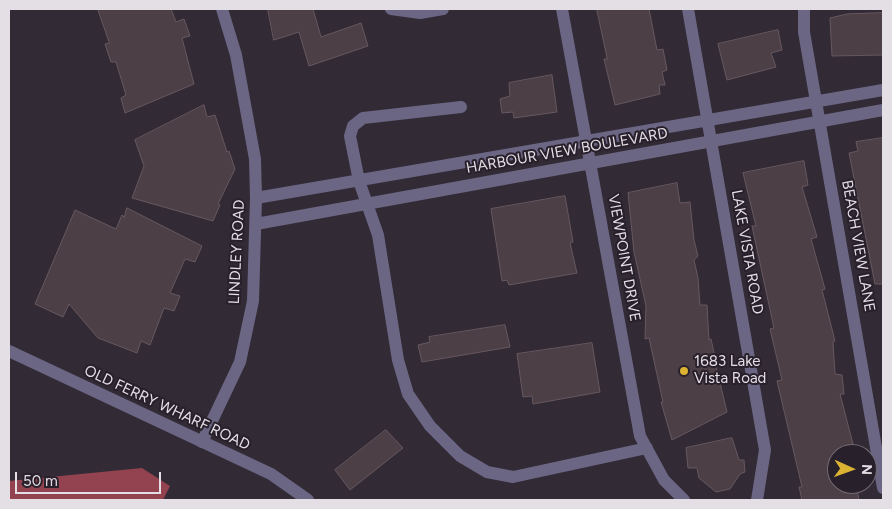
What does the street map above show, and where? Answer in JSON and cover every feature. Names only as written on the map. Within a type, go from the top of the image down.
[{"type":"street","name":"LINDLEY ROAD","points":[[202,442],[240,362],[253,301],[256,224],[255,159],[236,55],[222,9]]},
{"type":"street","points":[[391,9],[420,13],[443,9]]},
{"type":"street","name":"VIEWPOINT DRIVE","points":[[562,9],[640,436],[664,480],[684,500]]},
{"type":"street","name":"LAKE VISTA ROAD","points":[[688,9],[765,450],[757,500]]},
{"type":"street","name":"BEACH VIEW LANE","points":[[804,9],[804,32],[883,488]]},
{"type":"street","name":"HARBOUR VIEW BOULEVARD","points":[[256,198],[883,90]]},
{"type":"street","points":[[462,107],[363,118],[353,126],[350,136],[359,181],[378,235],[398,360],[408,394],[430,426],[460,456],[486,472],[513,477],[647,448]]},
{"type":"street","name":"HARBOUR VIEW BOULEVARD","points":[[256,224],[883,110]]},
{"type":"street","name":"OLD FERRY WHARF ROAD","points":[[9,351],[271,474],[308,500]]},
{"type":"shaded area","points":[[142,468],[170,486],[163,500],[9,500],[9,481]]},
{"type":"building","points":[[98,9],[171,9],[176,22],[184,19],[190,36],[182,38],[194,84],[125,113],[121,98],[126,95],[116,62],[111,62],[105,44],[109,43]]},
{"type":"building","points":[[268,9],[313,9],[321,37],[361,23],[368,46],[309,66],[299,32],[274,40]]},
{"type":"building","points":[[597,9],[649,9],[657,50],[663,49],[667,70],[662,72],[665,85],[659,85],[660,94],[615,105],[604,59],[607,59]]},
{"type":"building","points":[[883,13],[883,55],[832,56],[830,18],[847,14]]},
{"type":"building","points":[[778,30],[782,50],[771,53],[776,67],[727,80],[718,44]]},
{"type":"building","points":[[552,75],[557,112],[514,118],[513,112],[502,113],[500,99],[510,96],[509,83]]},
{"type":"building","points":[[204,105],[207,117],[215,115],[227,152],[229,151],[235,169],[218,204],[220,205],[213,221],[132,198],[144,166],[135,140]]},
{"type":"building","points":[[883,138],[883,284],[875,284],[849,153],[858,151],[856,142]]},
{"type":"building","points":[[804,161],[808,185],[802,187],[817,237],[811,239],[825,289],[822,290],[835,341],[833,342],[835,374],[842,375],[844,394],[840,394],[853,444],[827,444],[827,494],[858,494],[859,500],[802,500],[799,487],[802,487],[777,381],[782,380],[770,329],[774,328],[752,226],[756,226],[743,173]]},
{"type":"building","points":[[677,183],[680,203],[690,202],[694,240],[698,256],[694,260],[698,278],[700,305],[707,305],[709,340],[711,339],[727,412],[672,440],[661,402],[663,402],[649,338],[645,339],[646,306],[634,252],[628,193]]},
{"type":"building","points":[[565,196],[573,242],[570,243],[577,273],[509,285],[507,280],[502,281],[491,209]]},
{"type":"building","points":[[127,208],[202,246],[195,262],[185,259],[170,293],[180,296],[174,311],[164,308],[150,345],[141,341],[137,353],[98,338],[69,304],[63,317],[35,304],[75,210],[116,229],[122,215],[124,217]]},
{"type":"building","points":[[505,325],[510,347],[422,362],[418,345],[430,342],[429,337]]},
{"type":"building","points":[[592,343],[600,392],[533,404],[532,396],[523,397],[517,354]]},
{"type":"building","points":[[386,430],[403,448],[350,490],[335,470]]},
{"type":"building","points":[[732,438],[739,460],[744,460],[745,472],[740,474],[730,489],[716,492],[699,478],[697,468],[688,468],[686,448]]},
{"type":"place","name":"1683 Lake Vista Road","points":[[684,371]]}]
